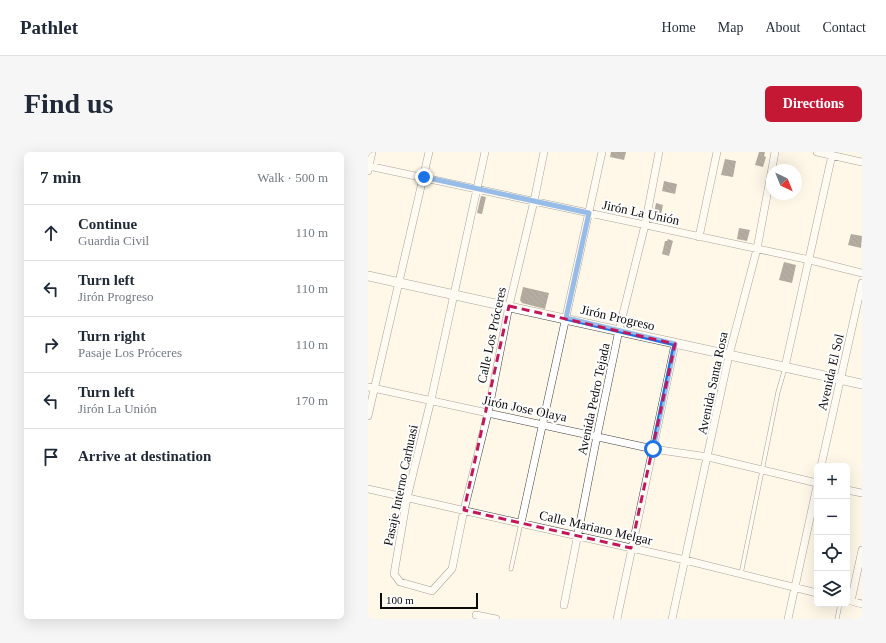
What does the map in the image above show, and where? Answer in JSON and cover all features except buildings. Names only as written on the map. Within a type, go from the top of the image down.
[{"type":"street","points":[[368,168],[372,152]]},
{"type":"street","points":[[368,416],[371,387],[399,282],[429,152]]},
{"type":"street","name":"Pasaje Interno Carhuasi","points":[[452,569],[432,591],[400,582],[394,574],[407,498],[431,400],[485,152]]},
{"type":"street","name":"Calle Los Próceres","points":[[452,569],[464,510],[488,412],[509,306],[544,152]]},
{"type":"street","points":[[521,523],[602,152]]},
{"type":"street","name":"Avenida Pedro Tejada","points":[[564,605],[619,330],[645,225],[659,152]]},
{"type":"street","points":[[699,237],[717,152]]},
{"type":"street","name":"Avenida Santa Rosa","points":[[672,619],[729,355],[757,249],[776,152]]},
{"type":"street","points":[[816,152],[862,162]]},
{"type":"street","points":[[785,367],[810,260],[832,155]]},
{"type":"street","name":"Jirón La Unión","points":[[368,168],[424,177],[810,260],[862,273]]},
{"type":"street","name":"Jirón Progreso","points":[[368,276],[566,318],[675,344],[862,384]]},
{"type":"street","name":"Avenida El Sol","points":[[822,463],[862,283]]},
{"type":"street","points":[[617,619],[675,344]]},
{"type":"street","name":"Jirón Jose Olaya","points":[[371,387],[653,449],[708,457],[814,482]]},
{"type":"street","name":"Calle Mariano Melgar","points":[[368,489],[685,560],[814,592]]},
{"type":"street","points":[[850,491],[862,493]]},
{"type":"street","points":[[788,619],[814,499]]},
{"type":"street","points":[[850,597],[862,550]]},
{"type":"street","points":[[850,601],[862,604]]},
{"type":"street","points":[[476,615],[496,619]]},
{"type":"lane","points":[[741,574],[778,392],[785,367]]},
{"type":"lane","points":[[511,569],[521,523]]},
{"type":"lane","points":[[837,619],[839,607]]},
{"type":"highlighted area","points":[[509,306],[675,344],[631,548],[464,510]]},
{"type":"route","points":[[424,177],[589,213],[566,318],[675,344],[653,449]]}]
